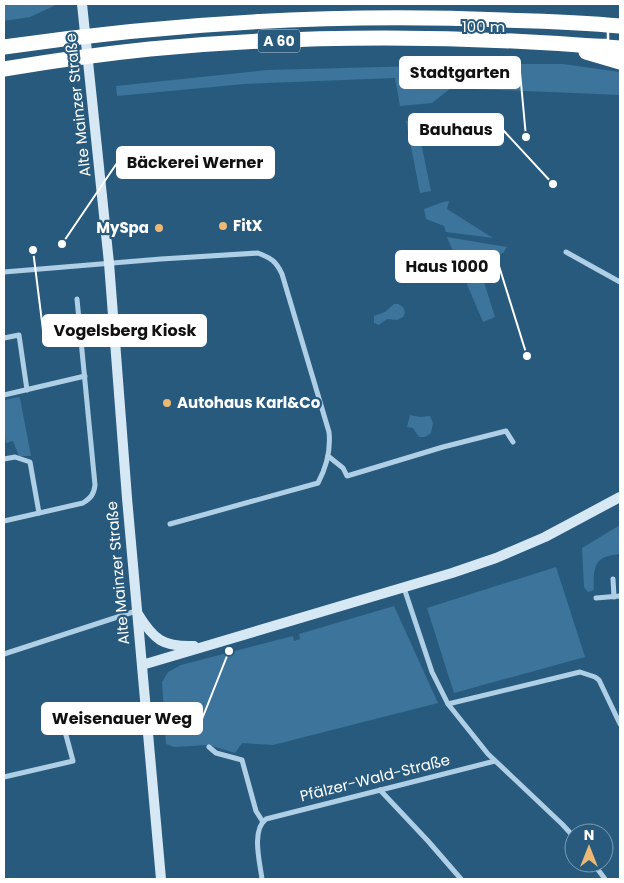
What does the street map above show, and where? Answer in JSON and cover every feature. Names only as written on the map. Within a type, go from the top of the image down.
[{"type":"highway","name":"A 60","points":[[4,47],[50,40],[199,25],[351,18],[456,18],[619,25]]},
{"type":"highway","name":"A 60","points":[[4,69],[150,49],[361,38],[452,38],[620,48]]},
{"type":"highway","points":[[556,43],[620,62]]},
{"type":"street","name":"Alte Mainzer Straße","points":[[83,6],[109,263],[136,611],[161,879]]},
{"type":"street","points":[[566,252],[620,282]]},
{"type":"street","points":[[4,272],[258,253],[271,258],[277,264],[282,274],[329,432],[330,448],[324,472],[318,483],[170,524]]},
{"type":"street","points":[[4,521],[83,503],[92,497],[95,485],[77,299]]},
{"type":"street","points":[[4,338],[18,335],[27,390]]},
{"type":"street","points":[[4,395],[85,376]]},
{"type":"street","points":[[328,456],[343,468],[347,476],[443,447],[506,431],[513,442]]},
{"type":"street","points":[[4,459],[15,457],[30,462],[40,513]]},
{"type":"street","points":[[142,665],[404,588],[496,558],[553,533],[620,497]]},
{"type":"street","points":[[613,578],[614,597]]},
{"type":"street","points":[[404,588],[432,672],[448,704],[495,761],[564,826]]},
{"type":"street","points":[[596,598],[620,596]]},
{"type":"street","points":[[4,654],[136,611],[152,635],[161,642],[183,646],[208,645]]},
{"type":"street","points":[[448,704],[580,672],[595,676],[599,680],[620,724]]},
{"type":"street","points":[[4,777],[73,761],[63,724],[85,713]]},
{"type":"street","points":[[209,747],[216,753],[242,760],[256,811],[263,822],[258,836],[262,879]]},
{"type":"street","name":"Pfälzer-Wald-Straße","points":[[263,822],[271,817],[495,761]]},
{"type":"street","points":[[380,790],[461,879]]},
{"type":"shaded area","points":[[4,4],[58,4],[30,17],[4,21]]},
{"type":"shaded area","points":[[563,64],[620,72],[620,95],[451,88],[432,103],[400,106],[395,78],[244,84],[117,96],[116,86],[267,70]]},
{"type":"shaded area","points":[[430,114],[420,138],[431,191],[420,193],[406,121]]},
{"type":"shaded area","points":[[449,201],[447,209],[493,238],[446,232],[444,226],[426,219],[424,209]]},
{"type":"shaded area","points":[[447,237],[507,247],[503,253],[478,263],[495,317],[483,322]]},
{"type":"shaded area","points":[[394,304],[403,307],[405,312],[403,317],[397,320],[387,319],[379,325],[374,323],[374,316],[385,312]]},
{"type":"shaded area","points":[[20,398],[31,456],[19,456],[13,441],[6,443],[4,400]]},
{"type":"shaded area","points":[[410,415],[430,416],[433,423],[431,433],[425,437],[419,437],[413,428],[407,427]]},
{"type":"shaded area","points":[[620,525],[620,554],[611,555],[600,560],[595,569],[594,590],[588,592],[584,587],[582,548]]},
{"type":"shaded area","points":[[556,567],[585,657],[454,693],[427,608]]},
{"type":"shaded area","points":[[394,606],[438,703],[273,745],[242,743],[235,753],[209,745],[174,747],[166,744],[162,682],[168,672],[181,665],[293,636],[294,641],[300,639],[299,634]]},
{"type":"place","name":"Stadtgarten","points":[[526,137]]},
{"type":"place","name":"Bauhaus","points":[[553,184]]},
{"type":"place","name":"FitX","points":[[223,226]]},
{"type":"place","name":"MySpa","points":[[159,228]]},
{"type":"place","name":"Bäckerei Werner","points":[[62,244]]},
{"type":"place","name":"Vogelsberg Kiosk","points":[[33,250]]},
{"type":"place","name":"Haus 1000","points":[[527,356]]},
{"type":"place","name":"Autohaus Karl&Co","points":[[167,403]]},
{"type":"place","name":"Weisenauer Weg","points":[[229,651]]}]
